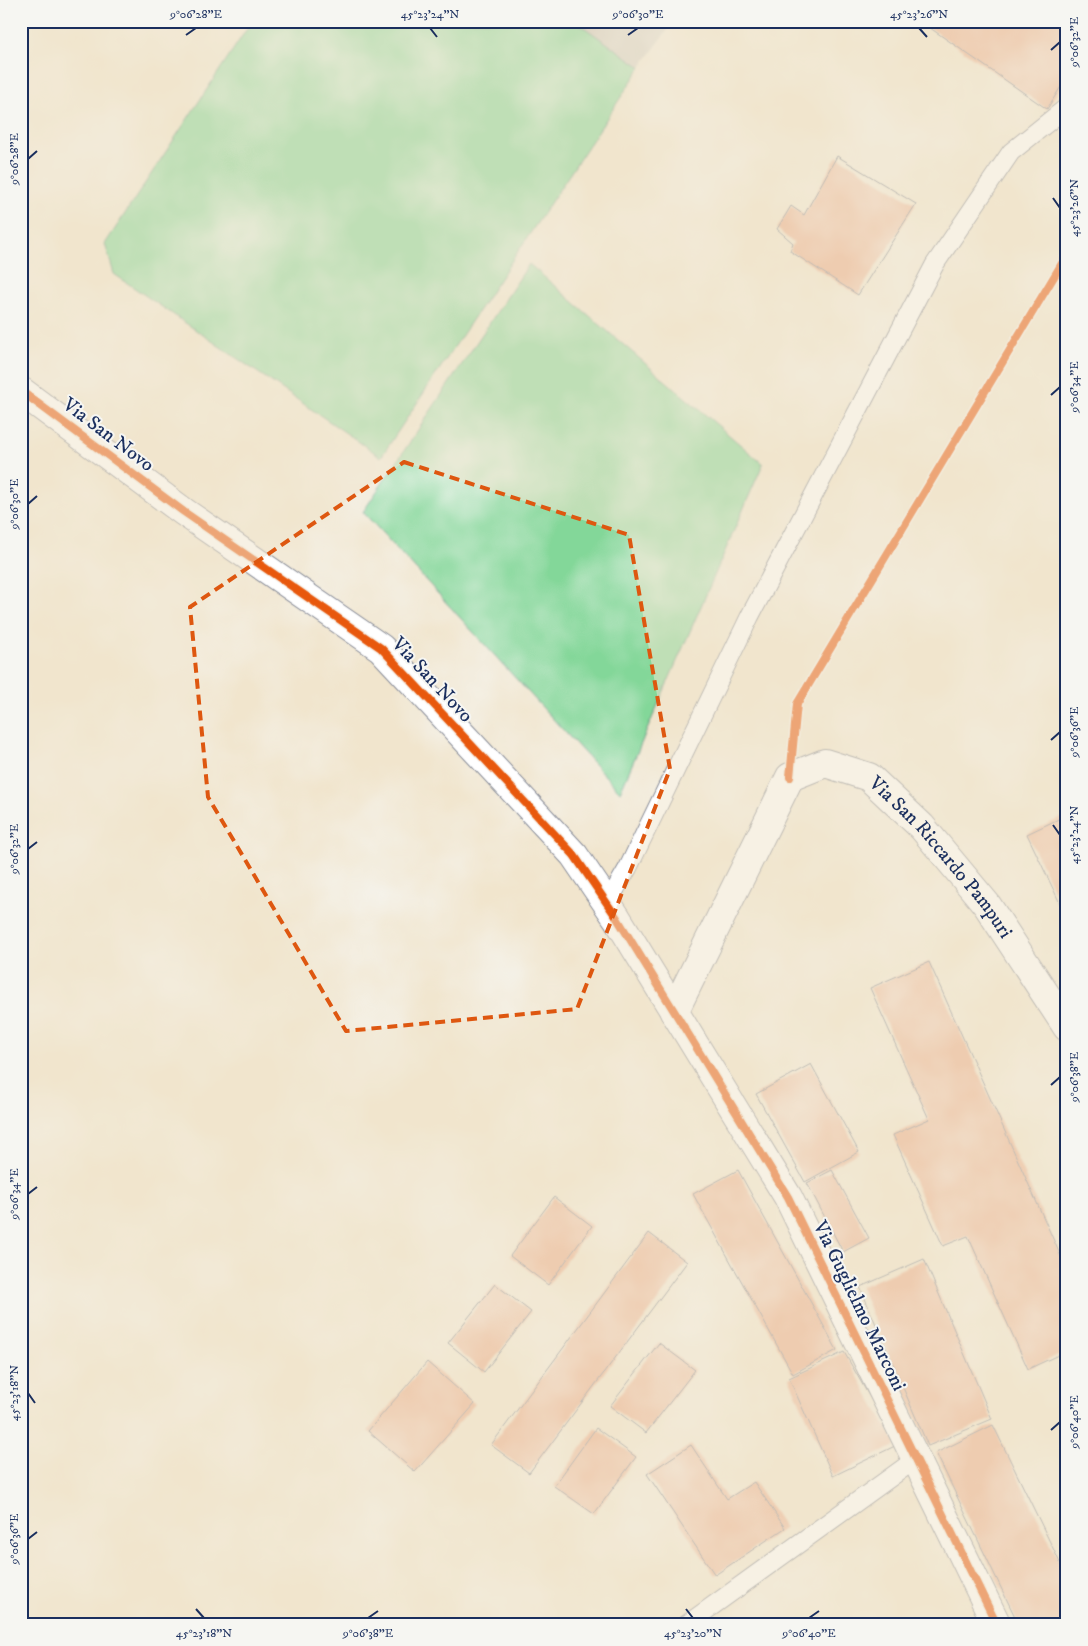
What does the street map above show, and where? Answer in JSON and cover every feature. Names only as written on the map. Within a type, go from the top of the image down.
[{"type":"street","name":"Via San Novo","points":[[21,391],[184,512],[381,648],[574,855],[674,1012]]},
{"type":"street","name":"Via San Riccardo Pampuri","points":[[674,1012],[790,777],[825,763],[869,777],[922,827],[987,905],[1067,1028]]},
{"type":"street","name":"Via Guglielmo Marconi","points":[[674,1012],[788,1197],[997,1625]]},
{"type":"lane","points":[[606,904],[628,868],[750,616],[936,264],[1011,152],[1067,106]]},
{"type":"lane","points":[[686,1625],[916,1459]]},
{"type":"highlighted area","points":[[404,462],[629,535],[670,769],[577,1009],[346,1031],[208,797],[190,607]]},
{"type":"shaded area","points":[[575,21],[674,21],[641,67]]},
{"type":"green space","points":[[252,21],[575,21],[641,67],[381,457],[114,274],[105,244]]},
{"type":"green space","points":[[529,264],[763,464],[620,792],[363,512]]},
{"type":"building","points":[[920,21],[1067,21],[1067,77],[1047,109]]},
{"type":"building","points":[[837,156],[916,204],[858,295],[790,251],[793,243],[777,229],[791,206],[804,215]]},
{"type":"building","points":[[1067,815],[1067,918],[1027,834]]},
{"type":"building","points":[[929,962],[1067,1270],[1067,1351],[1028,1369],[968,1236],[943,1246],[893,1135],[929,1119],[870,988]]},
{"type":"building","points":[[811,1064],[859,1152],[805,1182],[756,1094]]},
{"type":"building","points":[[738,1170],[837,1350],[793,1374],[693,1194]]},
{"type":"building","points":[[832,1170],[869,1238],[843,1252],[807,1183]]},
{"type":"building","points":[[554,1197],[592,1226],[548,1285],[510,1256]]},
{"type":"building","points":[[649,1233],[687,1262],[529,1473],[491,1445]]},
{"type":"building","points":[[924,1259],[992,1419],[928,1446],[860,1287]]},
{"type":"building","points":[[495,1284],[531,1312],[484,1372],[448,1343]]},
{"type":"building","points":[[659,1343],[695,1370],[646,1433],[610,1406]]},
{"type":"building","points":[[844,1352],[897,1445],[833,1476],[789,1378]]},
{"type":"building","points":[[427,1362],[475,1404],[415,1472],[368,1431]]},
{"type":"building","points":[[993,1425],[1067,1577],[1067,1625],[1019,1625],[936,1453]]},
{"type":"building","points":[[596,1428],[636,1457],[594,1514],[554,1486]]},
{"type":"building","points":[[691,1445],[727,1499],[754,1482],[785,1528],[715,1575],[647,1474]]},
{"type":"cycle path","points":[[790,777],[797,704],[1067,255]]},
{"type":"cycle path","points":[[21,391],[184,512],[381,648],[574,855],[617,918],[788,1197],[997,1625]]}]
